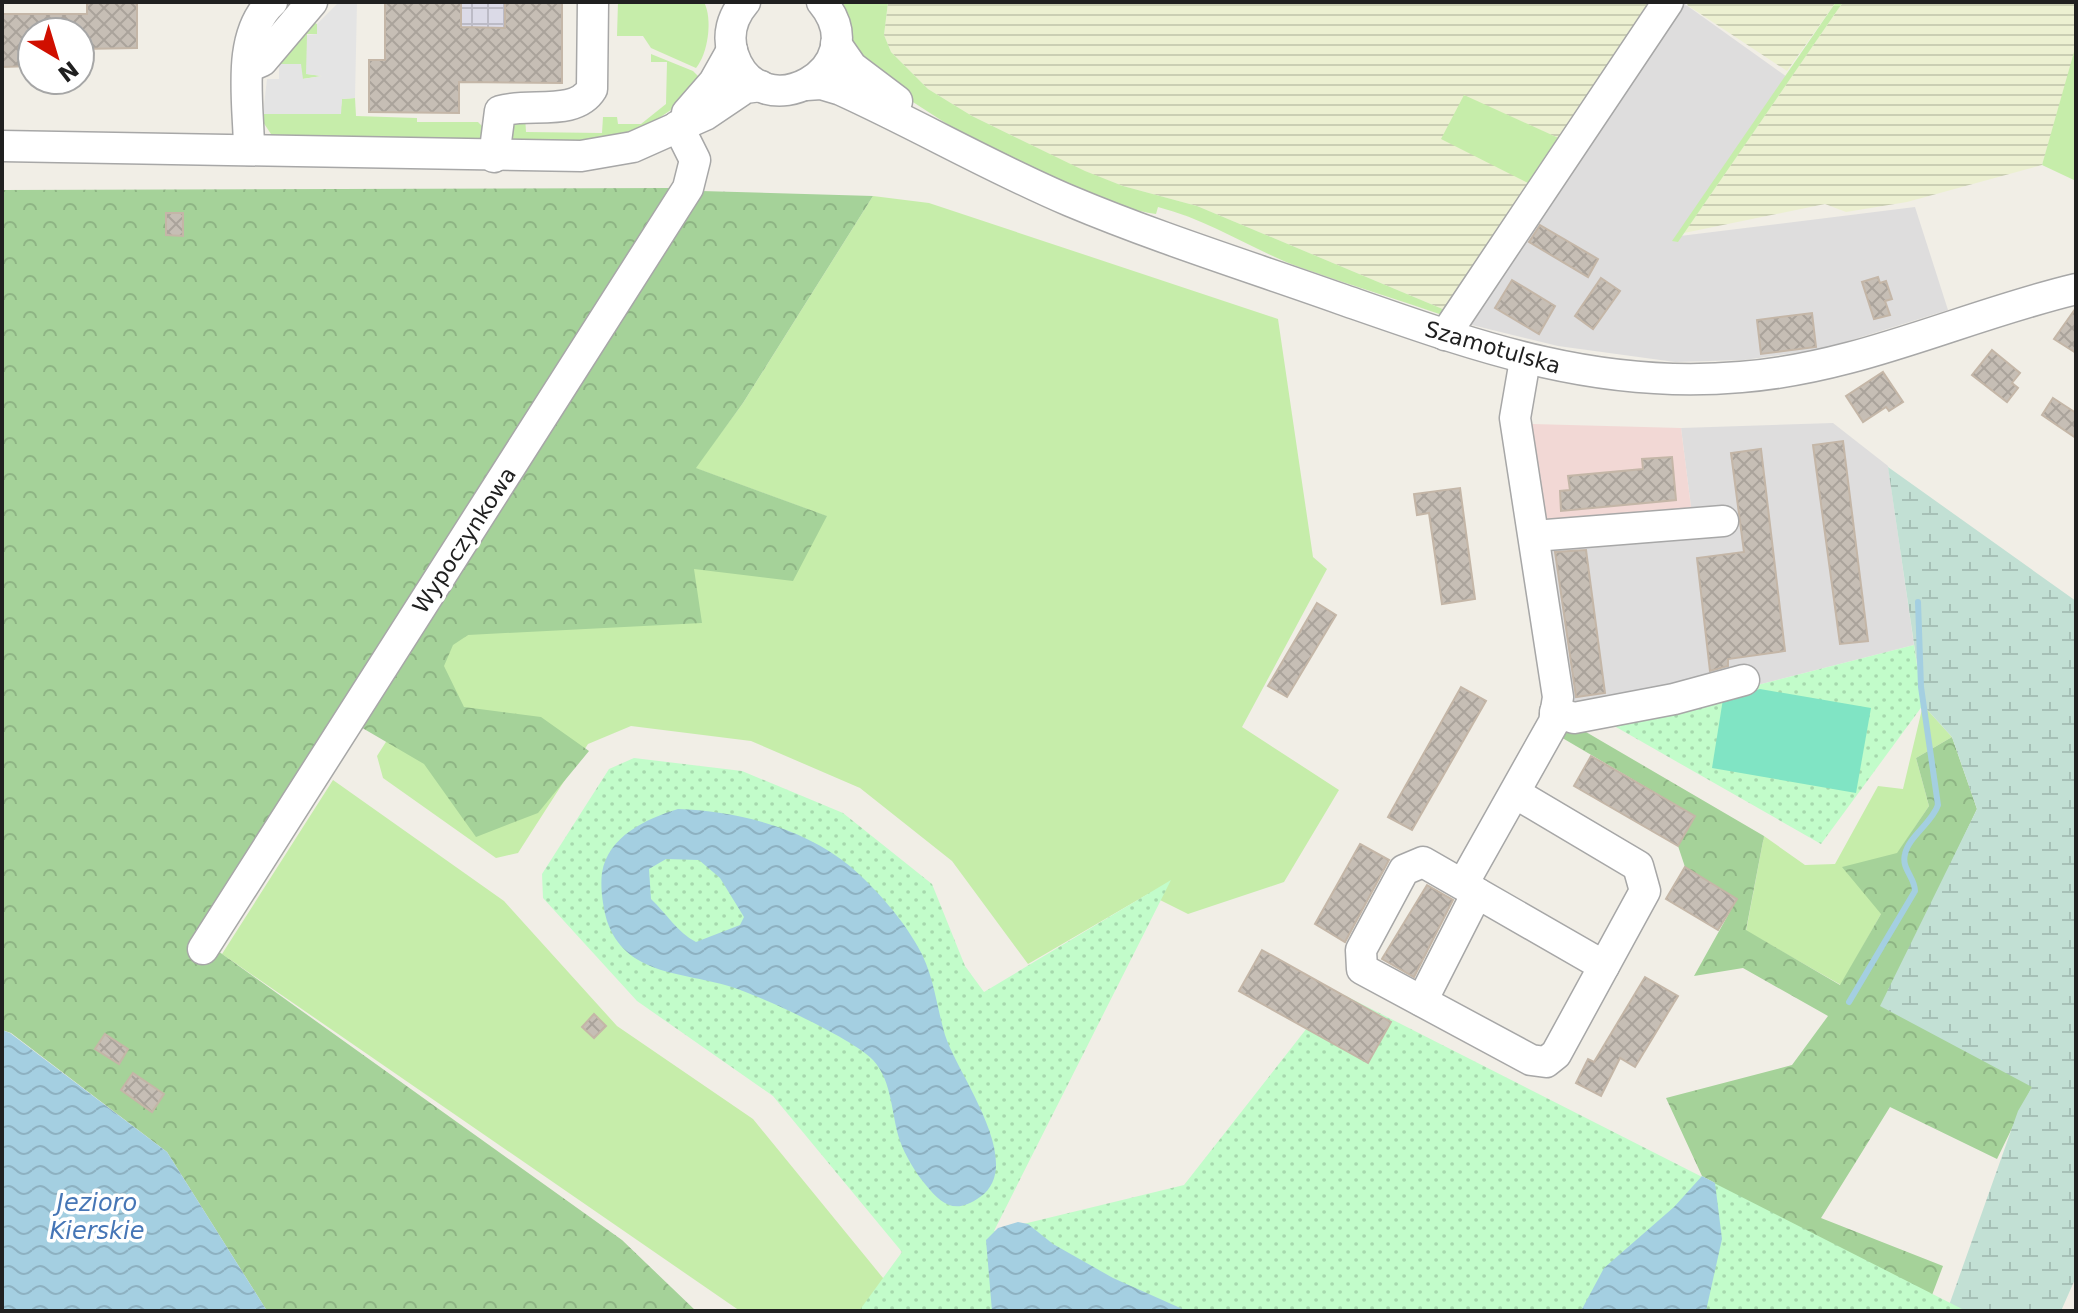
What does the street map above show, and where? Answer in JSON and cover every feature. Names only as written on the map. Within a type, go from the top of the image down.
[{"type":"street","points":[[249,150],[250,43],[258,15],[272,2]]},
{"type":"street","points":[[248,67],[262,61],[312,2]]},
{"type":"street","points":[[494,157],[500,111],[520,105],[572,106],[585,101],[592,89],[593,2]]},
{"type":"street","points":[[728,2],[731,41],[739,68],[761,86]]},
{"type":"street","points":[[678,126],[714,82],[731,41],[736,13],[745,2]]},
{"type":"street","points":[[1445,335],[1668,2]]},
{"type":"street","points":[[806,85],[823,72],[831,17]]},
{"type":"street","name":"Szamotulska","points":[[831,17],[861,75],[935,133]]},
{"type":"street","name":"Szamotulska","points":[[761,86],[788,90],[806,85],[831,86],[935,133],[1031,183],[1113,218],[1445,335],[1525,360],[1632,378],[1713,379],[1781,373],[1862,356],[2076,289]]},
{"type":"street","points":[[2,146],[494,157],[604,154],[633,147],[705,115],[745,88],[761,86]]},
{"type":"street","name":"Wypoczynkowa","points":[[203,949],[688,188],[695,160],[678,126]]},
{"type":"street","points":[[1422,1001],[1515,793],[1554,722],[1558,697],[1514,411],[1525,360]]},
{"type":"street","points":[[1534,536],[1723,521]]},
{"type":"street","points":[[1555,712],[1574,718],[1744,680]]},
{"type":"street","points":[[1515,793],[1638,866],[1645,891],[1556,1054],[1546,1062],[1531,1060],[1362,969],[1361,950],[1404,870],[1423,862],[1604,966]]},
{"type":"shaded area","points":[[339,2],[357,2],[355,98],[342,99],[341,114],[263,114],[267,79],[279,79],[279,64],[301,64],[303,79],[322,76],[306,74],[307,35],[317,34],[317,24]]},
{"type":"shaded area","points":[[461,2],[505,2],[505,28],[461,27]]},
{"type":"shaded area","points":[[1682,2],[1787,77],[1680,236],[1915,207],[1948,310],[1823,349],[1744,360],[1675,362],[1558,346],[1464,323]]},
{"type":"shaded area","points":[[1833,423],[1888,466],[1914,645],[1609,723],[1568,700],[1545,528],[1692,515],[1681,428]]},
{"type":"shaded area","points":[[1532,424],[1681,428],[1692,515],[1545,528]]},
{"type":"green space","points":[[618,2],[704,2],[708,36],[704,54],[696,68],[651,48],[643,36],[617,36]]},
{"type":"green space","points":[[844,2],[888,2],[884,35],[891,52],[928,89],[972,116],[1085,171],[1123,186],[1197,206],[1445,310],[1451,318],[1299,267],[1177,213],[1158,207],[1156,214],[1125,208],[1024,167],[958,130],[869,73],[861,65],[850,43],[845,27]]},
{"type":"green space","points":[[888,2],[1659,2],[1563,140],[1464,96],[1534,186],[1445,310],[1197,206],[1123,186],[1084,171],[972,116],[928,89],[891,52],[884,35]]},
{"type":"green space","points":[[1689,2],[1836,2],[1787,71],[1687,5]]},
{"type":"green space","points":[[1836,2],[1843,2],[1678,242],[1672,241]]},
{"type":"green space","points":[[1843,2],[2076,2],[2076,49],[2042,165],[1907,202],[1846,212],[1825,204],[1684,233]]},
{"type":"green space","points":[[313,22],[317,24],[317,34],[307,34],[307,74],[322,76],[302,79],[279,64]]},
{"type":"green space","points":[[2076,45],[2076,181],[2042,165]]},
{"type":"green space","points":[[651,54],[693,71],[704,82],[654,121],[621,135],[582,143],[539,146],[522,145],[510,139],[511,123],[525,116],[526,132],[602,133],[603,117],[617,117],[618,124],[641,124],[666,104],[667,62],[651,62]]},
{"type":"green space","points":[[1464,95],[1563,140],[1534,186],[1441,139]]},
{"type":"green space","points":[[355,98],[356,116],[417,118],[417,122],[478,122],[484,128],[483,138],[478,142],[275,140],[263,122],[263,114],[340,114],[342,99]]},
{"type":"green space","points":[[673,188],[197,936],[622,1240],[696,1311],[267,1311],[167,1152],[11,1033],[2,1030],[2,190]]},
{"type":"green space","points":[[701,191],[873,196],[743,403],[696,468],[827,516],[793,581],[694,569],[702,623],[468,635],[453,645],[444,666],[464,707],[541,717],[589,751],[538,813],[476,837],[424,764],[359,726]]},
{"type":"green space","points":[[873,196],[929,203],[1278,319],[1313,557],[1327,569],[1242,727],[1339,790],[1284,882],[1188,914],[1148,894],[1028,964],[952,861],[860,788],[751,741],[631,726],[588,744],[518,853],[496,858],[383,778],[377,756],[538,503],[826,516],[695,468],[743,403]]},
{"type":"green space","points":[[1888,467],[2076,601],[2076,1277],[2061,1311],[1947,1311],[2018,1111],[2032,1087],[1880,1006],[1977,809],[1952,737],[1923,705]]},
{"type":"green space","points":[[1914,645],[1923,705],[1821,844],[1609,723]]},
{"type":"green space","points":[[1760,689],[1871,708],[1856,793],[1712,768],[1723,699]]},
{"type":"green space","points":[[1923,705],[1952,737],[1916,758],[1929,806],[1897,854],[1881,914],[1841,985],[1746,931],[1764,836],[1805,865],[1835,864],[1878,786],[1903,789]]},
{"type":"green space","points":[[1574,725],[1764,836],[1746,930],[1840,985],[1881,914],[1842,867],[1897,853],[1929,806],[1916,758],[1952,737],[1977,809],[1946,874],[2032,1087],[1997,1159],[1890,1107],[1821,1218],[1943,1266],[1926,1311],[1706,1311],[1715,1183],[1702,1176],[1666,1098],[1792,1065],[1828,1016],[1743,968],[1694,976],[1737,899],[1685,867],[1678,846],[1695,816],[1559,736]]},
{"type":"green space","points":[[634,758],[742,771],[843,813],[932,884],[965,966],[984,992],[1171,880],[994,1231],[1184,1185],[1336,991],[1966,1311],[859,1311],[902,1252],[773,1096],[637,1001],[543,898],[542,874],[609,769]]},
{"type":"green space","points":[[333,780],[504,901],[617,1026],[753,1119],[910,1311],[740,1311],[222,954]]},
{"type":"water","points":[[678,809],[723,813],[792,832],[833,853],[888,904],[923,957],[945,1035],[985,1118],[993,1142],[996,1163],[992,1182],[980,1197],[963,1206],[950,1205],[925,1184],[900,1141],[891,1099],[880,1069],[862,1051],[802,1017],[758,997],[640,961],[615,938],[607,921],[602,897],[602,873],[606,860],[620,839],[630,831]],"holes":[[[666,859],[699,860],[720,878],[744,917],[740,925],[696,942],[651,899],[649,869]]]},
{"type":"water","name":"Jezioro Kierskie","points":[[2,1030],[167,1152],[267,1311],[2,1311]]},
{"type":"water","points":[[1702,1176],[1715,1183],[1722,1239],[1706,1311],[1581,1311],[1604,1268],[1674,1207]]},
{"type":"water","points":[[1018,1222],[1028,1224],[1053,1244],[1113,1278],[1187,1311],[992,1311],[986,1240],[998,1228]]},
{"type":"building","points":[[87,2],[137,2],[137,48],[96,49],[96,16],[16,16],[16,67],[2,67],[2,14],[87,14]]},
{"type":"building","points":[[385,2],[461,2],[461,27],[505,28],[505,2],[562,2],[562,83],[459,82],[459,113],[369,112],[369,60],[385,60]]},
{"type":"building","points":[[166,213],[183,213],[183,236],[166,235]]},
{"type":"building","points":[[1540,225],[1598,259],[1588,277],[1529,242]]},
{"type":"building","points":[[1878,277],[1880,283],[1886,281],[1892,299],[1885,301],[1890,315],[1874,319],[1862,282]]},
{"type":"building","points":[[1601,278],[1620,291],[1593,329],[1575,316]]},
{"type":"building","points":[[1512,280],[1555,306],[1539,334],[1495,308]]},
{"type":"building","points":[[2076,308],[2076,353],[2054,339]]},
{"type":"building","points":[[1812,313],[1816,347],[1761,354],[1757,320]]},
{"type":"building","points":[[1992,350],[2020,373],[2012,383],[2018,388],[2007,402],[1972,375]]},
{"type":"building","points":[[1883,372],[1903,402],[1889,411],[1886,407],[1863,422],[1846,396]]},
{"type":"building","points":[[2053,398],[2076,413],[2076,438],[2042,415]]},
{"type":"building","points":[[1843,441],[1868,641],[1840,644],[1813,445]]},
{"type":"building","points":[[1761,449],[1785,651],[1728,659],[1728,666],[1710,671],[1697,558],[1744,552],[1731,453]]},
{"type":"building","points":[[1672,457],[1676,500],[1561,511],[1560,491],[1570,490],[1568,476],[1643,469],[1642,459]]},
{"type":"building","points":[[1460,488],[1475,599],[1442,604],[1429,513],[1417,515],[1414,494]]},
{"type":"building","points":[[1586,550],[1605,693],[1576,697],[1555,552]]},
{"type":"building","points":[[1317,603],[1336,615],[1287,697],[1268,686]]},
{"type":"building","points":[[1461,687],[1486,701],[1412,830],[1388,817]]},
{"type":"building","points":[[1591,756],[1695,816],[1678,846],[1574,786]]},
{"type":"building","points":[[1360,844],[1389,860],[1345,942],[1315,924]]},
{"type":"building","points":[[1685,867],[1737,899],[1718,930],[1666,899]]},
{"type":"building","points":[[1427,885],[1453,900],[1414,977],[1382,959]]},
{"type":"building","points":[[1262,950],[1391,1022],[1368,1063],[1239,991]]},
{"type":"building","points":[[1645,977],[1678,996],[1635,1067],[1620,1058],[1601,1096],[1576,1083],[1588,1059],[1594,1062]]},
{"type":"building","points":[[594,1014],[606,1026],[594,1038],[582,1027]]},
{"type":"building","points":[[105,1034],[128,1049],[119,1064],[95,1049]]},
{"type":"building","points":[[133,1073],[164,1094],[152,1112],[121,1090]]},
{"type":"waterway","points":[[1849,1002],[1915,891],[1905,864],[1905,854],[1938,805],[1921,687],[1918,602]]}]
